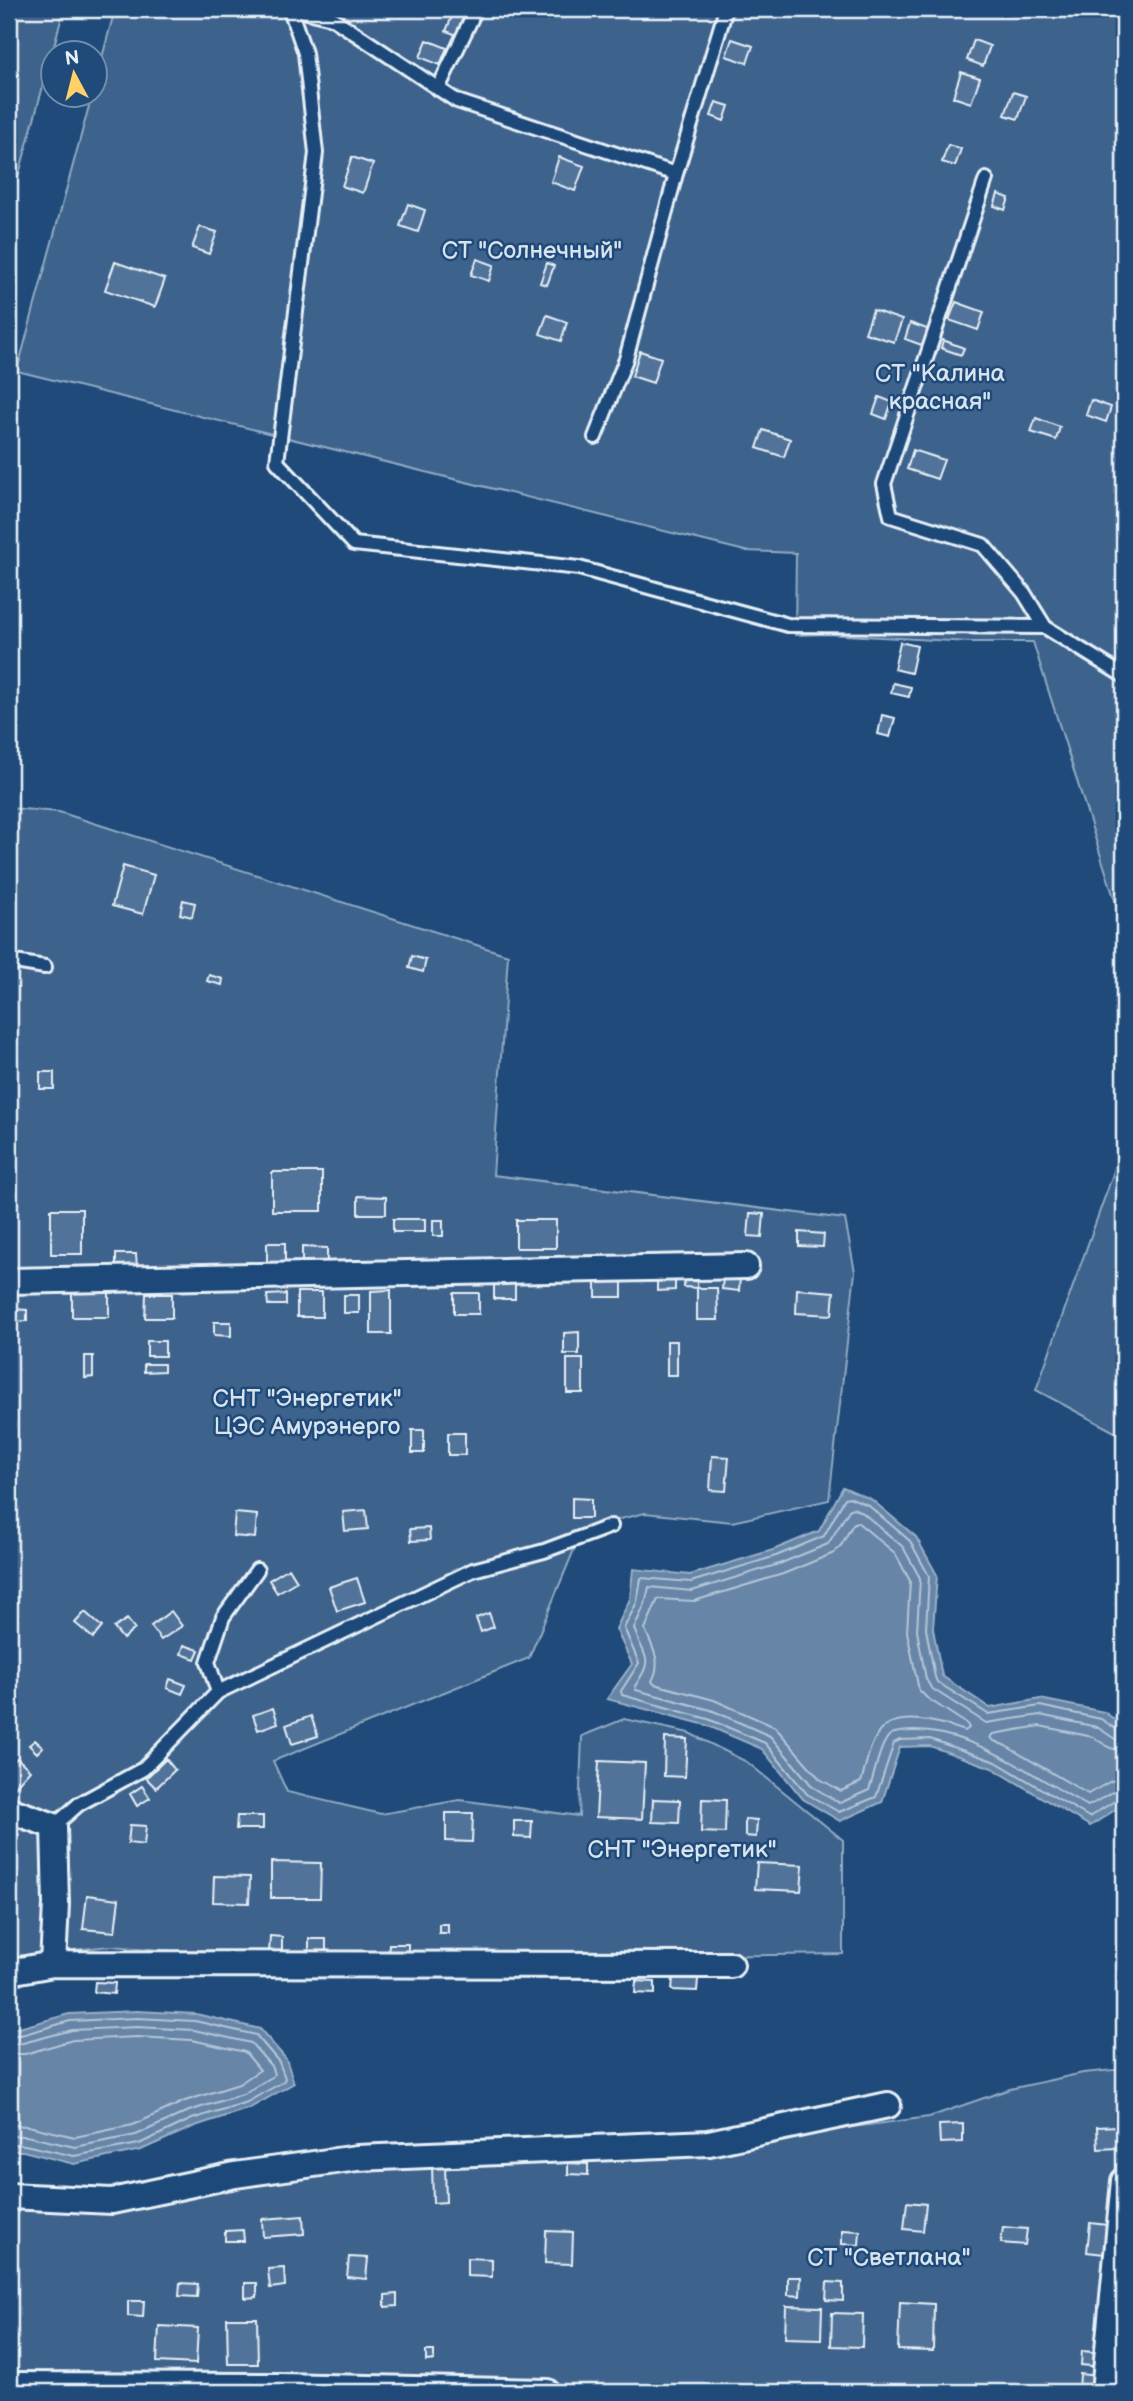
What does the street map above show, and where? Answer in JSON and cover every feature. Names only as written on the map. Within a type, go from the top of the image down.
[{"type":"street","points":[[9,1281],[746,1266]]},
{"type":"street","points":[[9,1810],[54,1826],[56,1904],[53,1964]]},
{"type":"street","points":[[9,1972],[53,1964],[731,1965]]},
{"type":"street","points":[[9,2196],[112,2201],[236,2175],[357,2158],[709,2143],[888,2105]]},
{"type":"street","points":[[1104,2392],[1124,2181]]},
{"type":"street","points":[[9,2385],[279,2386],[547,2392]]},
{"type":"lane","points":[[676,174],[457,101],[332,18],[292,9],[305,53],[316,153],[278,462],[354,544],[579,568],[788,625],[1045,627]]},
{"type":"lane","points":[[439,89],[476,9]]},
{"type":"lane","points":[[595,437],[626,359],[676,174],[726,9]]},
{"type":"lane","points":[[986,179],[884,484],[891,516],[983,545],[1024,593],[1045,627],[1124,676]]},
{"type":"lane","points":[[9,961],[45,967]]},
{"type":"lane","points":[[54,1826],[79,1804],[143,1769],[218,1692],[473,1570],[544,1551],[611,1526]]},
{"type":"lane","points":[[218,1692],[208,1662],[223,1617],[257,1570]]},
{"type":"green space","points":[[9,9],[64,9],[56,38],[38,38],[38,104],[9,211]]},
{"type":"green space","points":[[115,9],[1124,9],[1124,929],[1033,642],[795,635],[796,553],[745,551],[17,371],[88,108],[108,108],[107,38]]},
{"type":"green space","name":"СНТ \"Энергетик\" ЦЭС Амурэнерго","points":[[9,808],[59,812],[508,955],[493,1175],[845,1219],[855,1272],[829,1500],[732,1522],[645,1513],[583,1528],[529,1658],[273,1761],[287,1792],[381,1814],[460,1800],[579,1816],[582,1736],[624,1719],[689,1733],[747,1762],[843,1840],[843,1954],[619,1957],[229,1955],[110,1946],[37,1954],[9,1961]]},
{"type":"green space","points":[[1124,1121],[1124,1437],[1036,1390],[1114,1171]]},
{"type":"green space","name":"СТ \"Светлана\"","points":[[1124,2069],[1124,2392],[9,2392],[9,2204],[138,2206],[205,2195],[286,2173],[808,2133],[929,2117],[1010,2089],[1083,2073]]},
{"type":"water","points":[[843,1487],[871,1499],[916,1537],[937,1575],[933,1629],[942,1676],[990,1708],[1040,1699],[1104,1712],[1124,1726],[1124,1804],[1090,1826],[992,1768],[930,1746],[900,1747],[882,1802],[840,1821],[803,1799],[762,1749],[706,1725],[607,1699],[632,1664],[616,1629],[630,1599],[633,1569],[690,1575],[773,1550],[819,1531]]},
{"type":"water","points":[[137,2011],[196,2014],[260,2029],[286,2059],[294,2083],[250,2108],[195,2126],[141,2150],[74,2164],[23,2151],[9,2151],[9,2028],[19,2028],[69,2014]]},
{"type":"building","points":[[455,9],[467,11],[457,35],[446,31]]},
{"type":"building","points":[[732,39],[753,46],[747,63],[726,56]]},
{"type":"building","points":[[427,40],[447,48],[440,65],[420,57]]},
{"type":"building","points":[[974,40],[990,46],[983,66],[967,60]]},
{"type":"building","points":[[961,72],[980,78],[971,103],[953,97]]},
{"type":"building","points":[[1013,92],[1026,96],[1018,119],[1005,115]]},
{"type":"building","points":[[716,102],[729,106],[724,121],[711,116]]},
{"type":"building","points":[[948,145],[961,149],[955,166],[942,162]]},
{"type":"building","points":[[352,157],[373,164],[363,193],[342,186]]},
{"type":"building","points":[[559,157],[584,166],[575,191],[551,182]]},
{"type":"building","points":[[998,194],[1009,198],[1005,210],[994,206]]},
{"type":"building","points":[[408,204],[425,210],[418,232],[400,226]]},
{"type":"building","points":[[200,227],[217,232],[209,254],[192,248]]},
{"type":"building","points":[[477,259],[494,265],[489,281],[471,275]]},
{"type":"building","points":[[115,262],[165,279],[155,307],[105,290]]},
{"type":"building","points":[[547,263],[554,266],[547,285],[540,283]]},
{"type":"building","points":[[956,302],[984,312],[978,330],[949,320]]},
{"type":"building","points":[[873,310],[902,320],[894,342],[865,333]]},
{"type":"building","points":[[547,315],[567,322],[561,341],[540,334]]},
{"type":"building","points":[[910,323],[933,331],[927,347],[905,339]]},
{"type":"building","points":[[943,340],[964,348],[961,355],[941,348]]},
{"type":"building","points":[[640,351],[661,358],[653,383],[632,376]]},
{"type":"building","points":[[879,397],[892,402],[886,419],[873,414]]},
{"type":"building","points":[[1091,400],[1111,407],[1106,422],[1086,415]]},
{"type":"building","points":[[1036,418],[1060,427],[1056,440],[1031,432]]},
{"type":"building","points":[[763,430],[790,439],[784,457],[757,448]]},
{"type":"building","points":[[913,450],[944,460],[937,479],[907,469]]},
{"type":"building","points":[[900,642],[917,646],[911,673],[894,669]]},
{"type":"building","points":[[893,683],[911,687],[909,697],[891,693]]},
{"type":"building","points":[[882,715],[895,718],[890,737],[878,734]]},
{"type":"building","points":[[123,866],[154,875],[143,914],[112,906]]},
{"type":"building","points":[[183,900],[195,903],[192,917],[180,914]]},
{"type":"building","points":[[412,956],[426,960],[423,972],[409,968]]},
{"type":"building","points":[[209,975],[223,979],[222,985],[207,981]]},
{"type":"building","points":[[40,1072],[54,1072],[54,1089],[40,1089]]},
{"type":"building","points":[[272,1172],[322,1172],[322,1211],[272,1211]]},
{"type":"building","points":[[358,1196],[386,1197],[386,1214],[358,1214]]},
{"type":"building","points":[[51,1209],[82,1209],[82,1254],[51,1254]]},
{"type":"building","points":[[750,1213],[764,1214],[762,1237],[748,1236]]},
{"type":"building","points":[[393,1219],[425,1219],[425,1232],[393,1232]]},
{"type":"building","points":[[433,1220],[443,1220],[443,1236],[433,1236]]},
{"type":"building","points":[[516,1220],[556,1220],[556,1248],[516,1248]]},
{"type":"building","points":[[799,1232],[824,1234],[823,1247],[799,1246]]},
{"type":"building","points":[[9,1237],[14,1237],[14,1263],[9,1263]]},
{"type":"building","points":[[267,1243],[285,1243],[285,1266],[267,1266]]},
{"type":"building","points":[[302,1247],[327,1248],[327,1267],[302,1267]]},
{"type":"building","points":[[116,1254],[136,1254],[137,1268],[116,1268]]},
{"type":"building","points":[[685,1273],[698,1274],[697,1288],[684,1287]]},
{"type":"building","points":[[657,1275],[675,1275],[675,1290],[657,1291]]},
{"type":"building","points":[[723,1275],[740,1276],[739,1291],[722,1289]]},
{"type":"building","points":[[596,1282],[622,1282],[622,1297],[596,1297]]},
{"type":"building","points":[[494,1284],[515,1284],[515,1299],[494,1299]]},
{"type":"building","points":[[697,1288],[717,1288],[718,1320],[697,1320]]},
{"type":"building","points":[[797,1289],[834,1292],[832,1315],[796,1313]]},
{"type":"building","points":[[391,1290],[391,1334],[371,1334],[371,1291]]},
{"type":"building","points":[[72,1291],[109,1291],[109,1317],[72,1317]]},
{"type":"building","points":[[297,1292],[322,1292],[322,1317],[297,1317]]},
{"type":"building","points":[[454,1293],[479,1293],[479,1314],[454,1314]]},
{"type":"building","points":[[146,1294],[172,1294],[172,1318],[145,1318]]},
{"type":"building","points":[[286,1294],[286,1305],[268,1305],[267,1295]]},
{"type":"building","points":[[344,1295],[359,1295],[359,1313],[344,1313]]},
{"type":"building","points":[[13,1309],[27,1310],[27,1321],[13,1322]]},
{"type":"building","points":[[214,1322],[231,1322],[231,1336],[214,1335]]},
{"type":"building","points":[[579,1332],[579,1354],[564,1354],[564,1333]]},
{"type":"building","points":[[147,1341],[165,1341],[165,1356],[147,1356]]},
{"type":"building","points":[[667,1341],[677,1341],[677,1375],[667,1375]]},
{"type":"building","points":[[85,1356],[93,1356],[93,1377],[85,1378]]},
{"type":"building","points":[[567,1359],[583,1359],[583,1393],[567,1393]]},
{"type":"building","points":[[144,1364],[164,1364],[164,1371],[144,1372]]},
{"type":"building","points":[[412,1430],[424,1430],[424,1453],[412,1453]]},
{"type":"building","points":[[448,1433],[465,1433],[465,1455],[448,1455]]},
{"type":"building","points":[[712,1456],[729,1457],[726,1491],[710,1490]]},
{"type":"building","points":[[572,1498],[591,1499],[591,1518],[572,1518]]},
{"type":"building","points":[[366,1510],[368,1529],[345,1531],[343,1512]]},
{"type":"building","points":[[235,1513],[257,1515],[255,1538],[233,1536]]},
{"type":"building","points":[[429,1528],[430,1540],[411,1541],[410,1529]]},
{"type":"building","points":[[289,1568],[297,1581],[277,1593],[269,1580]]},
{"type":"building","points":[[357,1578],[365,1602],[337,1611],[329,1587]]},
{"type":"building","points":[[171,1611],[182,1626],[161,1640],[151,1626]]},
{"type":"building","points":[[85,1612],[102,1627],[93,1638],[75,1623]]},
{"type":"building","points":[[489,1613],[494,1627],[481,1632],[476,1618]]},
{"type":"building","points":[[127,1619],[135,1629],[123,1639],[114,1628]]},
{"type":"building","points":[[184,1645],[199,1650],[195,1659],[181,1654]]},
{"type":"building","points":[[170,1679],[186,1685],[182,1694],[167,1688]]},
{"type":"building","points":[[273,1708],[278,1723],[258,1730],[253,1715]]},
{"type":"building","points":[[311,1716],[318,1736],[292,1744],[286,1725]]},
{"type":"building","points":[[665,1738],[687,1739],[685,1777],[664,1776]]},
{"type":"building","points":[[35,1740],[43,1747],[37,1753],[29,1745]]},
{"type":"building","points":[[17,1758],[30,1770],[13,1789],[9,1785],[9,1766]]},
{"type":"building","points":[[166,1759],[175,1770],[156,1788],[146,1778]]},
{"type":"building","points":[[599,1761],[645,1763],[642,1819],[596,1817]]},
{"type":"building","points":[[142,1786],[150,1798],[137,1806],[130,1794]]},
{"type":"building","points":[[653,1799],[680,1800],[679,1823],[652,1822]]},
{"type":"building","points":[[702,1799],[726,1800],[725,1833],[701,1832]]},
{"type":"building","points":[[446,1813],[473,1813],[472,1842],[446,1841]]},
{"type":"building","points":[[237,1816],[263,1816],[263,1829],[236,1829]]},
{"type":"building","points":[[745,1819],[757,1820],[756,1837],[745,1836]]},
{"type":"building","points":[[514,1821],[532,1821],[531,1838],[514,1837]]},
{"type":"building","points":[[130,1825],[146,1826],[144,1845],[128,1843]]},
{"type":"building","points":[[9,1832],[19,1835],[15,1847],[9,1845]]},
{"type":"building","points":[[271,1862],[321,1863],[320,1898],[271,1898]]},
{"type":"building","points":[[757,1863],[803,1865],[801,1891],[755,1889]]},
{"type":"building","points":[[214,1876],[250,1877],[249,1903],[213,1902]]},
{"type":"building","points":[[87,1895],[119,1899],[115,1932],[83,1929]]},
{"type":"building","points":[[439,1924],[448,1924],[448,1933],[439,1933]]},
{"type":"building","points":[[270,1936],[282,1937],[282,1953],[269,1953]]},
{"type":"building","points":[[309,1939],[326,1939],[326,1955],[309,1954]]},
{"type":"building","points":[[389,1944],[408,1944],[408,1956],[388,1956]]},
{"type":"building","points":[[673,1978],[698,1979],[697,1991],[672,1990]]},
{"type":"building","points":[[636,1981],[655,1982],[655,1994],[635,1993]]},
{"type":"building","points":[[95,1982],[115,1983],[114,1994],[94,1992]]},
{"type":"building","points":[[963,2124],[963,2142],[940,2143],[939,2125]]},
{"type":"building","points":[[1117,2126],[1118,2148],[1098,2149],[1097,2127]]},
{"type":"building","points":[[568,2163],[588,2164],[588,2175],[568,2174]]},
{"type":"building","points":[[432,2165],[445,2165],[446,2202],[433,2203]]},
{"type":"building","points":[[907,2202],[926,2204],[923,2231],[904,2229]]},
{"type":"building","points":[[303,2216],[304,2234],[263,2237],[262,2219]]},
{"type":"building","points":[[1090,2223],[1116,2226],[1113,2255],[1087,2252]]},
{"type":"building","points":[[1003,2227],[1027,2229],[1025,2245],[1001,2243]]},
{"type":"building","points":[[243,2230],[244,2241],[225,2241],[225,2231]]},
{"type":"building","points":[[842,2230],[860,2231],[859,2245],[842,2244]]},
{"type":"building","points":[[546,2231],[573,2232],[572,2264],[545,2263]]},
{"type":"building","points":[[349,2257],[368,2258],[366,2279],[347,2277]]},
{"type":"building","points":[[467,2258],[492,2259],[492,2277],[467,2276]]},
{"type":"building","points":[[284,2268],[285,2286],[270,2288],[268,2269]]},
{"type":"building","points":[[788,2277],[801,2277],[800,2296],[788,2295]]},
{"type":"building","points":[[827,2282],[843,2283],[843,2301],[826,2300]]},
{"type":"building","points":[[180,2283],[198,2284],[197,2297],[179,2296]]},
{"type":"building","points":[[245,2283],[257,2283],[257,2297],[245,2298]]},
{"type":"building","points":[[397,2294],[397,2306],[385,2307],[385,2295]]},
{"type":"building","points":[[128,2301],[144,2301],[143,2317],[128,2316]]},
{"type":"building","points":[[900,2302],[934,2304],[933,2351],[898,2350]]},
{"type":"building","points":[[786,2306],[822,2307],[821,2339],[785,2338]]},
{"type":"building","points":[[832,2313],[863,2314],[862,2347],[831,2346]]},
{"type":"building","points":[[227,2318],[257,2318],[258,2364],[228,2364]]},
{"type":"building","points":[[159,2326],[198,2328],[196,2364],[157,2362]]},
{"type":"building","points":[[426,2351],[434,2351],[434,2360],[426,2361]]},
{"type":"building","points":[[1082,2351],[1103,2353],[1102,2367],[1081,2365]]},
{"type":"building","points":[[1080,2374],[1097,2376],[1095,2392],[1079,2392]]},
{"type":"park label","name":"СТ \"Солнечный\"","points":[[532,250]]},
{"type":"park label","name":"СТ \"Калина красная\"","points":[[940,387]]},
{"type":"park label","name":"СНТ \"Энергетик\"","points":[[682,1849]]}]
